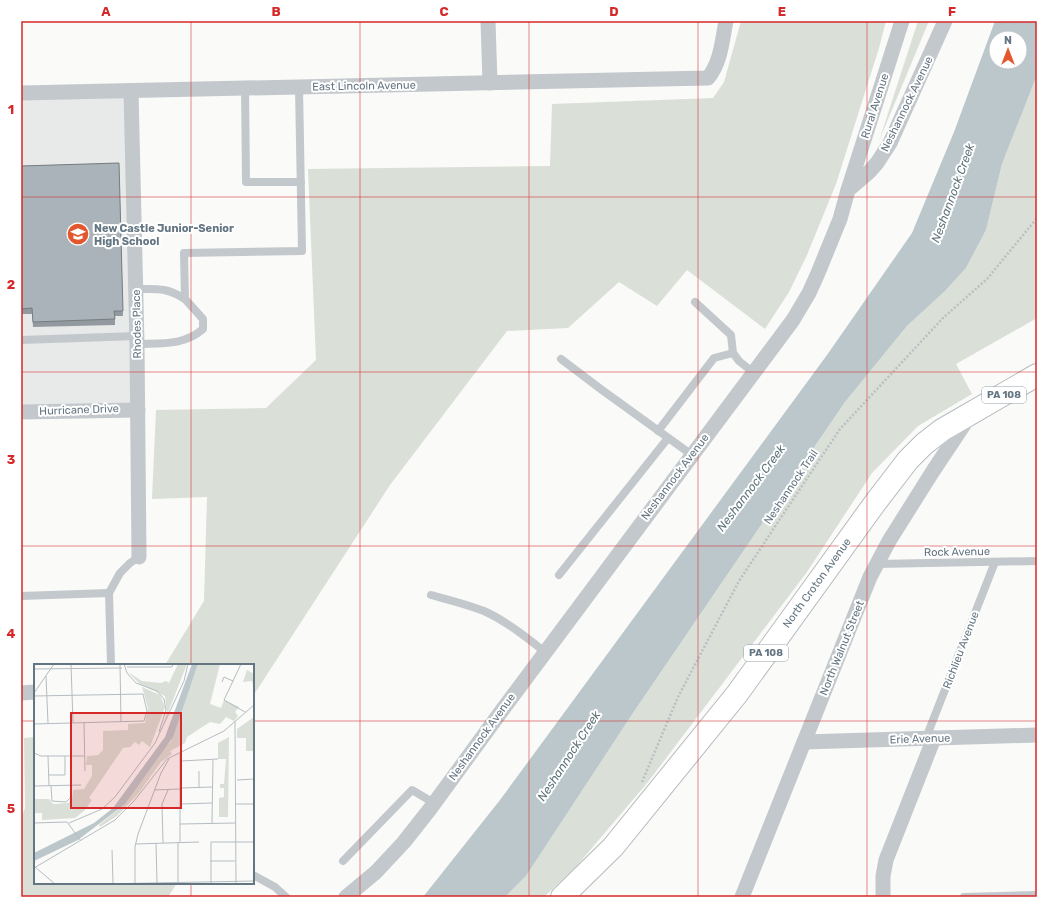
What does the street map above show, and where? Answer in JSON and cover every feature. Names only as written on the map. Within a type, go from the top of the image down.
[{"type":"main road","name":"North Croton Avenue","points":[[562,897],[612,847],[737,694],[875,503],[908,460],[924,444],[942,430],[1037,375]]},
{"type":"street","points":[[488,21],[490,83]]},
{"type":"street","name":"East Lincoln Avenue","points":[[21,93],[708,78],[719,56],[726,21]]},
{"type":"street","name":"Rural Avenue","points":[[848,190],[902,21]]},
{"type":"street","name":"Neshannock Avenue","points":[[346,897],[376,872],[404,842],[793,320],[809,293],[840,219],[848,190],[869,172],[877,163],[890,143],[945,21]]},
{"type":"street","name":"Rhodes Place","points":[[131,91],[137,340],[139,557]]},
{"type":"street","name":"Hurricane Drive","points":[[21,412],[138,410]]},
{"type":"street","name":"North Walnut Street","points":[[742,897],[877,564],[889,541],[970,414]]},
{"type":"street","points":[[21,693],[34,692]]},
{"type":"street","name":"Erie Avenue","points":[[804,742],[1037,735]]},
{"type":"street","name":"Richlieu Avenue","points":[[883,897],[883,876],[886,860],[930,738]]},
{"type":"lane","points":[[185,299],[184,253],[302,251],[299,87]]},
{"type":"lane","points":[[245,88],[246,182],[301,182]]},
{"type":"lane","points":[[21,340],[98,338],[177,342],[187,340],[203,329],[203,319],[185,299],[175,293],[164,289],[136,289]]},
{"type":"lane","points":[[695,302],[732,335],[733,353],[739,361],[754,373]]},
{"type":"lane","points":[[658,431],[714,358],[733,353]]},
{"type":"lane","points":[[561,359],[692,455]]},
{"type":"lane","points":[[559,575],[668,438]]},
{"type":"lane","points":[[111,664],[109,593],[120,573],[130,563],[139,557]]},
{"type":"lane","name":"Rock Avenue","points":[[877,564],[1037,561]]},
{"type":"lane","name":"Richlieu Avenue","points":[[930,738],[995,562]]},
{"type":"lane","points":[[21,596],[109,593]]},
{"type":"lane","points":[[431,595],[456,601],[485,612],[504,622],[545,652]]},
{"type":"lane","points":[[343,861],[412,790],[434,803]]},
{"type":"lane","points":[[254,876],[275,887],[286,897]]},
{"type":"lane","points":[[966,897],[1037,895]]},
{"type":"path","name":"Neshannock Trail","points":[[640,786],[678,697],[739,581],[840,429],[943,318],[987,279],[1037,218]]},
{"type":"shaded area","points":[[741,21],[886,21],[879,48],[836,184],[807,255],[789,292],[765,329],[687,270],[657,306],[619,282],[568,328],[507,331],[390,485],[254,694],[254,664],[166,664],[204,601],[207,497],[152,499],[156,410],[266,408],[316,360],[308,169],[550,166],[552,104],[713,98],[724,82]]},
{"type":"shaded area","points":[[918,21],[929,21],[879,141]]},
{"type":"shaded area","points":[[1037,75],[1037,318],[956,364],[972,394],[918,426],[872,473],[807,572],[648,782],[575,868],[544,897],[505,897],[526,876],[635,710],[845,402],[907,326],[945,291],[966,268],[986,230],[1002,164]]},
{"type":"shaded area","name":"New Castle Junior-Senior High School","points":[[131,91],[138,410],[21,412],[21,93]]},
{"type":"shaded area","points":[[34,737],[34,884],[176,884],[168,897],[21,897],[21,819],[25,808],[24,738]]},
{"type":"water","name":"Neshannock Creek","points":[[995,21],[1037,21],[1037,75],[1002,164],[986,230],[966,268],[945,291],[907,326],[845,402],[635,710],[526,876],[505,897],[423,897],[500,800],[827,355],[912,233],[954,132],[988,40],[988,70],[1028,70],[1028,30],[992,30]]},
{"type":"building","points":[[119,163],[123,311],[114,311],[115,319],[33,322],[32,308],[21,309],[21,166]]},
{"type":"place","name":"New Castle Junior-Senior High School","points":[[78,234]]}]
